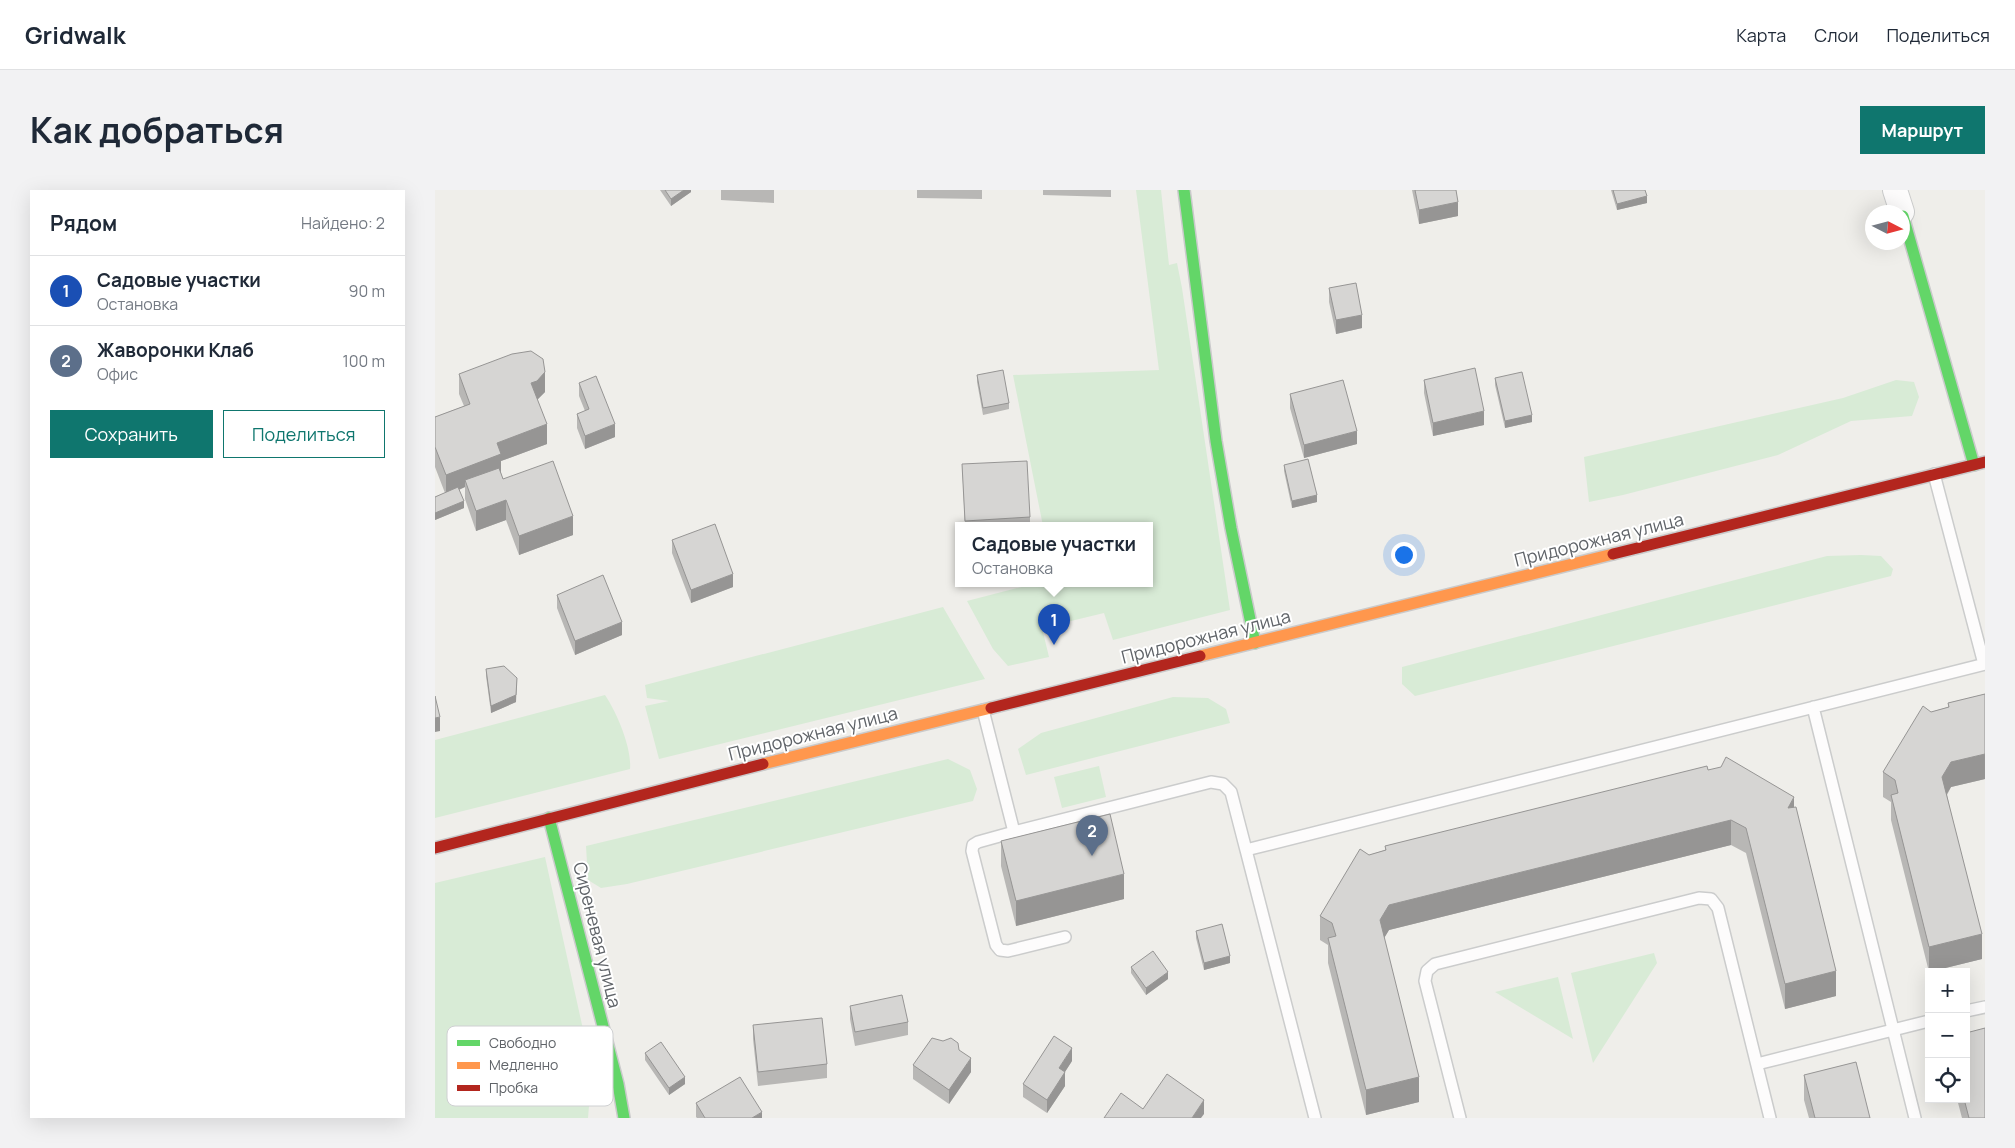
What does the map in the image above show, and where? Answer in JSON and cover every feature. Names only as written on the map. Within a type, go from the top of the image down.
[{"type":"main road","points":[[1184,190],[1216,441],[1231,528],[1255,643]]},
{"type":"main road","points":[[1910,240],[1979,463]]},
{"type":"main road","name":"Придорожная улица","points":[[435,848],[549,818],[1979,463]]},
{"type":"main road","name":"Сиреневая улица","points":[[549,818],[601,1026]]},
{"type":"main road","name":"Сиреневая улица","points":[[613,1067],[624,1118]]},
{"type":"street","points":[[1895,190],[1899,205]]},
{"type":"lane","points":[[1246,850],[1985,664],[1934,474]]},
{"type":"lane","points":[[1813,707],[1915,1118]]},
{"type":"lane","points":[[983,710],[1014,832]]},
{"type":"lane","points":[[1065,937],[1008,951],[1000,950],[996,945],[972,851],[973,845],[977,842],[1014,832],[1211,782],[1223,784],[1231,792],[1315,1118]]},
{"type":"lane","points":[[1460,1118],[1425,981],[1427,971],[1435,964],[1699,898],[1711,899],[1718,908],[1770,1118]]},
{"type":"lane","points":[[1970,1010],[1985,1007]]},
{"type":"lane","points":[[1757,1064],[1925,1022]]},
{"type":"green space","points":[[1136,190],[1161,190],[1169,265],[1177,263],[1182,288],[1230,610],[1113,640],[1104,613],[1042,628],[1049,657],[1008,666],[993,649],[967,601],[1021,587],[1153,587],[1153,522],[1042,522],[1013,375],[1159,370]]},
{"type":"green space","points":[[1896,380],[1914,382],[1919,397],[1912,416],[1851,421],[1778,455],[1589,502],[1584,457],[1843,398]]},
{"type":"green space","points":[[1827,556],[1881,556],[1893,569],[1891,576],[1415,696],[1402,684],[1402,667]]},
{"type":"green space","points":[[943,607],[985,679],[659,759],[645,706],[669,701],[647,698],[645,685]]},
{"type":"green space","points":[[605,695],[623,731],[629,751],[630,769],[435,818],[435,740]]},
{"type":"green space","points":[[1173,697],[1208,698],[1226,709],[1230,723],[1026,775],[1018,749],[1041,733]]},
{"type":"green space","points":[[948,759],[970,770],[977,789],[973,801],[627,884],[601,888],[588,880],[586,846]]},
{"type":"green space","points":[[1099,766],[1106,797],[1062,808],[1054,777]]},
{"type":"green space","points":[[545,857],[582,1026],[447,1026],[447,1106],[589,1106],[588,1118],[435,1118],[435,883]]},
{"type":"green space","points":[[1654,953],[1657,963],[1593,1063],[1571,973]]},
{"type":"green space","points":[[1558,977],[1573,1039],[1495,992]]},
{"type":"building","points":[[665,190],[684,190],[671,199]]},
{"type":"building","points":[[1415,190],[1456,190],[1458,202],[1419,210]]},
{"type":"building","points":[[1613,190],[1645,190],[1647,196],[1617,204]]},
{"type":"building","points":[[1356,283],[1362,315],[1336,320],[1329,288]]},
{"type":"building","points":[[531,351],[543,359],[545,372],[537,381],[531,383],[547,424],[497,443],[501,454],[446,475],[435,447],[435,417],[470,404],[459,374],[512,354]]},
{"type":"building","points":[[1475,368],[1484,411],[1433,423],[1424,380]]},
{"type":"building","points":[[1003,370],[1009,403],[983,408],[977,375]]},
{"type":"building","points":[[1522,372],[1532,415],[1505,421],[1495,378]]},
{"type":"building","points":[[596,376],[615,424],[585,436],[577,414],[589,409],[579,383]]},
{"type":"building","points":[[1343,380],[1357,431],[1304,445],[1290,394]]},
{"type":"building","points":[[1308,459],[1317,495],[1292,501],[1284,465]]},
{"type":"building","points":[[553,461],[573,516],[519,536],[506,500],[476,511],[465,480],[499,468],[503,479]]},
{"type":"building","points":[[1027,461],[1030,517],[965,521],[962,464]]},
{"type":"building","points":[[458,487],[464,501],[435,513],[435,497]]},
{"type":"building","points":[[715,524],[733,574],[691,590],[672,540]]},
{"type":"building","points":[[603,575],[622,622],[575,641],[557,595]]},
{"type":"building","points":[[504,666],[517,678],[516,695],[491,706],[486,669]]},
{"type":"building","points":[[1985,694],[1985,754],[1951,762],[1942,777],[1982,934],[1929,947],[1891,795],[1898,793],[1895,780],[1883,772],[1923,706],[1931,712],[1949,707],[1948,703]]},
{"type":"building","points":[[435,696],[440,717],[435,718]]},
{"type":"building","points":[[1726,757],[1794,797],[1788,808],[1796,807],[1836,971],[1785,984],[1746,828],[1731,820],[1389,905],[1380,920],[1419,1077],[1366,1090],[1328,938],[1336,936],[1332,923],[1320,916],[1360,849],[1369,855],[1386,850],[1385,846],[1707,766],[1708,770],[1721,767]]},
{"type":"building","points":[[1110,814],[1124,874],[1016,901],[1001,841]]},
{"type":"building","points":[[1222,924],[1230,956],[1204,963],[1196,931]]},
{"type":"building","points":[[1153,951],[1168,972],[1146,988],[1131,967]]},
{"type":"building","points":[[902,995],[908,1022],[855,1032],[850,1006]]},
{"type":"building","points":[[822,1018],[827,1064],[758,1072],[753,1025]]},
{"type":"building","points":[[1985,1028],[1985,1118],[1969,1118],[1965,1103],[1970,1103],[1970,1032]]},
{"type":"building","points":[[1054,1036],[1072,1048],[1059,1068],[1065,1072],[1047,1100],[1023,1084]]},
{"type":"building","points":[[932,1038],[943,1041],[951,1038],[958,1043],[959,1050],[971,1058],[949,1090],[913,1065]]},
{"type":"building","points":[[661,1042],[685,1077],[669,1088],[645,1053]]},
{"type":"building","points":[[1856,1062],[1870,1118],[1815,1118],[1804,1075]]},
{"type":"building","points":[[1167,1074],[1204,1100],[1192,1118],[1104,1118],[1121,1093],[1143,1109]]},
{"type":"building","points":[[740,1077],[762,1112],[752,1118],[705,1118],[696,1103]]},
{"type":"traffic: fast","points":[[1184,190],[1216,441],[1231,528],[1255,643]]},
{"type":"traffic: fast","points":[[1910,241],[1974,465]]},
{"type":"traffic: fast","points":[[549,818],[603,1026]]},
{"type":"traffic: fast","points":[[613,1065],[624,1118]]},
{"type":"traffic: slow","points":[[1200,656],[1613,554]]},
{"type":"traffic: slow","points":[[763,764],[991,708]]},
{"type":"traffic: jam","points":[[1613,554],[1985,462]]},
{"type":"traffic: jam","points":[[991,708],[1200,656]]},
{"type":"traffic: jam","points":[[435,848],[763,764]]},
{"type":"place","name":"Садовые участки","points":[[1054,645]]},
{"type":"place","name":"Жаворонки Клаб","points":[[1092,856]]}]
